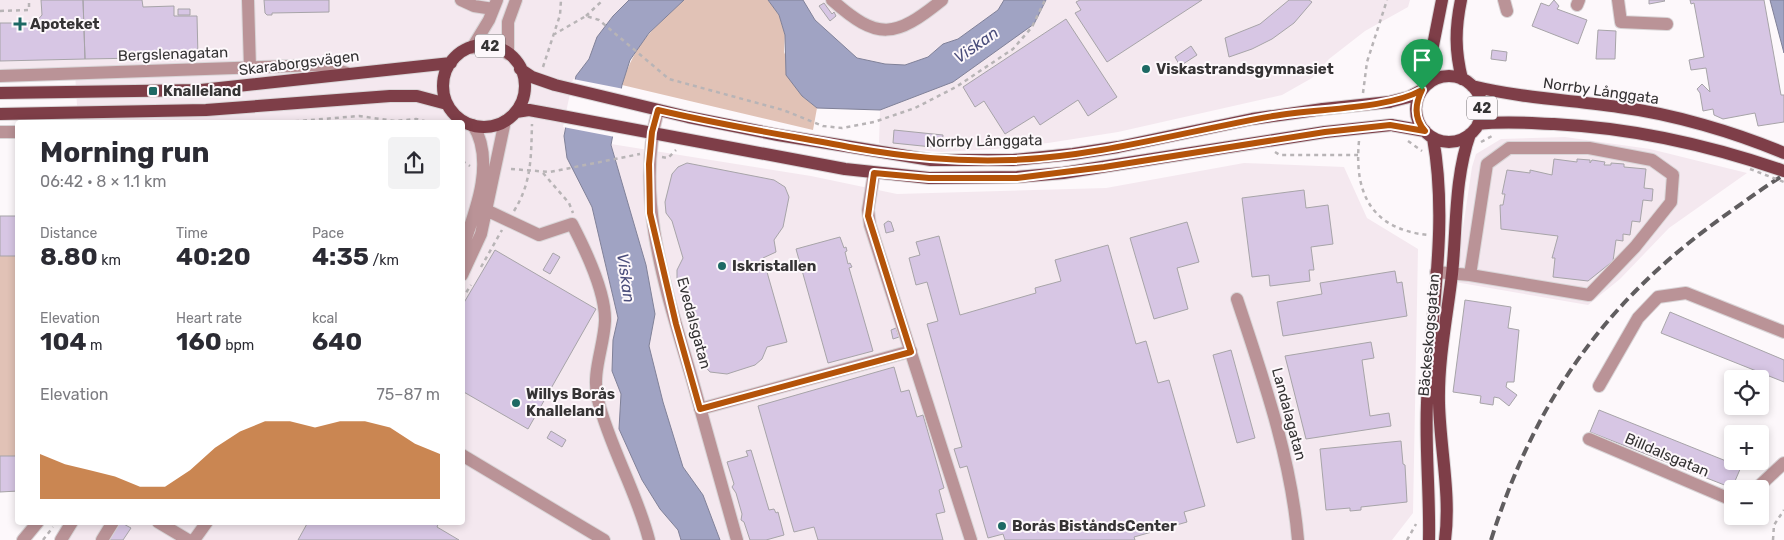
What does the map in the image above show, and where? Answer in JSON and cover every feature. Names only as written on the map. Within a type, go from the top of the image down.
[{"type":"main road","points":[[1429,135],[1418,120],[1416,110],[1417,100],[1424,88],[1442,0]]},
{"type":"main road","name":"42","points":[[451,63],[462,52],[472,48],[491,46],[508,54],[520,69],[524,91],[516,112],[529,110],[874,173],[929,178],[1017,178],[1104,167],[1325,132],[1390,125],[1444,141],[1455,141],[1474,129],[1481,114],[1481,103],[1467,82],[1455,42],[1455,26],[1461,0]]},
{"type":"main road","points":[[451,63],[444,83],[447,104],[461,120]]},
{"type":"main road","name":"Skaraborgsvägen","points":[[0,94],[201,90],[451,63]]},
{"type":"main road","name":"Norrby Långgata","points":[[520,69],[532,77],[555,84],[626,100],[658,110],[778,135],[931,160],[970,161],[1043,158],[1109,149],[1252,119],[1389,102],[1409,97],[1424,88]]},
{"type":"main road","name":"42","points":[[1424,88],[1435,79],[1446,76],[1467,82]]},
{"type":"main road","name":"Norrby Långgata","points":[[1467,82],[1525,97],[1621,107],[1660,114],[1753,140],[1784,153]]},
{"type":"main road","points":[[0,114],[44,117],[206,110],[390,96],[417,96],[447,104]]},
{"type":"main road","points":[[465,122],[487,127],[505,121],[516,112]]},
{"type":"main road","points":[[1474,129],[1510,121],[1605,128],[1686,142],[1748,164],[1784,172]]},
{"type":"main road","name":"Bäckeskogsgatan","points":[[1445,540],[1445,489],[1439,401],[1442,349],[1452,273],[1461,163],[1474,129]]},
{"type":"main road","name":"Bäckeskogsgatan","points":[[1429,135],[1437,162],[1440,208],[1427,404],[1429,540]]},
{"type":"street","points":[[248,0],[250,68]]},
{"type":"street","points":[[461,0],[474,6],[495,5],[485,28],[472,48]]},
{"type":"street","points":[[508,54],[508,22],[516,0]]},
{"type":"street","points":[[832,0],[862,24],[876,30],[911,23],[942,0]]},
{"type":"street","points":[[1618,0],[1621,22],[1667,24]]},
{"type":"street","name":"Bergslenagatan","points":[[0,76],[320,65],[347,73]]},
{"type":"street","name":"Evedalsgatan","points":[[658,110],[652,132],[649,164],[650,213],[676,324],[738,540]]},
{"type":"street","points":[[465,269],[481,234],[505,121]]},
{"type":"street","points":[[465,240],[476,207],[482,175],[482,146],[473,125]]},
{"type":"street","points":[[0,132],[15,132]]},
{"type":"street","points":[[1436,272],[1470,275],[1589,295],[1636,247],[1671,202],[1673,174],[1652,160],[1589,148],[1508,148],[1487,164],[1481,191],[1470,275]]},
{"type":"street","points":[[874,173],[868,216],[971,540]]},
{"type":"street","points":[[486,210],[539,235],[572,224],[595,272],[605,319],[597,367],[597,398],[610,439],[649,540]]},
{"type":"street","points":[[1599,386],[1638,318],[1658,297],[1686,293],[1784,332]]},
{"type":"street","name":"Landalagatan","points":[[1237,299],[1274,413],[1295,501],[1298,540]]},
{"type":"street","points":[[700,409],[911,352]]},
{"type":"street","name":"Billdalsgatan","points":[[1589,439],[1724,497]]},
{"type":"street","points":[[465,457],[604,540]]},
{"type":"street","points":[[1766,480],[1784,463]]},
{"type":"street","points":[[24,540],[36,525]]},
{"type":"street","points":[[64,539],[71,525]]},
{"type":"street","points":[[102,540],[112,525]]},
{"type":"street","points":[[163,525],[188,540]]},
{"type":"street","points":[[194,540],[205,525]]},
{"type":"path","points":[[0,11],[29,10],[29,0]]},
{"type":"path","points":[[543,69],[552,35],[560,15],[561,0]]},
{"type":"path","points":[[552,35],[586,16],[603,0]]},
{"type":"path","points":[[586,16],[599,20],[669,80],[784,110],[823,126],[856,126],[915,108],[956,87],[1013,49],[1032,27],[1045,0]]},
{"type":"path","points":[[311,120],[359,116],[388,120]]},
{"type":"path","points":[[406,120],[420,120]]},
{"type":"path","points":[[1273,150],[1280,155],[1358,155]]},
{"type":"path","points":[[511,169],[531,169],[550,172],[634,154]]},
{"type":"path","points":[[465,163],[470,166]]},
{"type":"path","points":[[1748,164],[1784,182]]},
{"type":"path","points":[[542,172],[569,203],[574,218],[572,224]]},
{"type":"path","points":[[1773,540],[1774,525],[1784,510]]},
{"type":"path","points":[[44,540],[54,525]]},
{"type":"shaded area","name":"Knalleland","points":[[0,0],[629,0],[613,16],[597,37],[589,59],[576,76],[564,136],[567,158],[592,207],[618,318],[613,340],[612,371],[621,394],[619,429],[642,480],[660,509],[678,530],[681,540],[54,540],[62,525],[465,525],[465,120],[78,120],[75,72],[0,72]]},
{"type":"shaded area","points":[[684,0],[768,0],[779,15],[785,35],[784,52],[802,96],[817,108],[813,130],[622,85],[633,58],[646,37]]},
{"type":"shaded area","points":[[803,0],[1004,0],[998,10],[958,39],[943,44],[928,57],[905,65],[885,64],[857,58],[815,20]]},
{"type":"shaded area","name":"Viskastrandsgymnasiet","points":[[1046,0],[1410,0],[1408,7],[1365,31],[1329,59],[1312,78],[1282,95],[1118,132],[1048,143],[942,152],[891,148],[879,143],[880,110],[925,93],[1034,24]]},
{"type":"shaded area","points":[[1565,137],[1650,149],[1747,173],[1669,228],[1620,279],[1588,305],[1455,282],[1472,167],[1476,154],[1501,139]]},
{"type":"shaded area","points":[[611,144],[811,176],[897,194],[1106,188],[1244,163],[1344,167],[1367,218],[1418,249],[1413,513],[1392,540],[720,540],[703,495],[683,467],[663,402],[649,346],[655,314],[646,265]]},
{"type":"shaded area","points":[[0,216],[15,216],[15,491],[0,492]]},
{"type":"water","name":"Viskan","points":[[629,0],[684,0],[649,33],[630,60],[622,85],[611,145],[646,265],[655,314],[649,346],[663,402],[683,467],[703,495],[720,540],[681,540],[678,530],[660,509],[642,480],[619,429],[621,394],[612,371],[613,340],[618,318],[592,207],[567,158],[564,136],[576,76],[589,59],[597,37],[613,16]]},
{"type":"water","name":"Viskan","points":[[768,0],[803,0],[815,20],[857,58],[885,64],[905,65],[928,57],[943,44],[958,39],[998,10],[1004,0],[1046,0],[1034,24],[953,82],[880,110],[817,108],[802,96],[786,75],[785,35],[779,15]]},
{"type":"water","points":[[1770,0],[1784,0],[1784,53]]},
{"type":"pier","points":[[573,79],[624,89],[615,137],[563,127]]},
{"type":"building","points":[[41,0],[83,0],[85,59],[0,61],[0,23],[35,23],[42,15]]},
{"type":"building","points":[[83,0],[142,0],[143,7],[174,6],[174,16],[197,16],[198,57],[85,59]]},
{"type":"building","points":[[264,0],[329,0],[329,12],[272,13],[272,15],[267,15],[265,13]]},
{"type":"building","points":[[1080,0],[1202,0],[1107,62],[1075,13],[1081,10],[1076,2]]},
{"type":"building","points":[[1289,0],[1309,0],[1312,2],[1294,23],[1272,39],[1252,49],[1229,57],[1225,38],[1260,24]]},
{"type":"building","points":[[1554,0],[1559,6],[1557,9],[1587,20],[1578,44],[1532,26],[1541,3],[1549,6]]},
{"type":"building","points":[[1649,0],[1664,0],[1665,1],[1649,4]]},
{"type":"building","points":[[1690,0],[1764,0],[1781,95],[1784,95],[1784,122],[1758,126],[1755,113],[1723,119],[1714,115],[1713,109],[1703,111],[1700,93],[1697,89],[1702,84],[1710,92],[1706,68],[1691,70],[1689,60],[1704,57],[1694,3],[1691,4]]},
{"type":"building","points":[[824,3],[832,14],[834,12],[836,16],[830,21],[819,6]]},
{"type":"building","points":[[178,9],[190,9],[190,15],[178,15]]},
{"type":"building","points":[[1066,19],[1117,97],[1088,116],[1078,100],[1040,125],[1034,116],[1005,134],[984,101],[975,107],[963,87]]},
{"type":"building","points":[[1598,30],[1616,31],[1615,59],[1596,59]]},
{"type":"building","points":[[1191,46],[1197,55],[1180,66],[1175,57]]},
{"type":"building","points":[[1492,50],[1507,52],[1506,61],[1491,59]]},
{"type":"building","points":[[894,130],[943,135],[942,148],[893,143]]},
{"type":"building","points":[[1554,159],[1577,162],[1577,159],[1590,160],[1590,163],[1592,160],[1605,162],[1604,165],[1611,165],[1611,163],[1624,164],[1624,167],[1646,169],[1644,188],[1653,189],[1652,201],[1643,200],[1640,222],[1632,221],[1630,235],[1623,234],[1623,241],[1616,240],[1613,261],[1588,281],[1553,277],[1555,258],[1552,258],[1558,236],[1501,229],[1500,205],[1503,205],[1505,194],[1502,194],[1507,170],[1530,173],[1530,170],[1552,175]]},
{"type":"building","name":"Iskristallen","points":[[687,163],[774,180],[785,187],[789,197],[783,227],[774,240],[776,252],[763,258],[787,342],[767,347],[762,359],[755,365],[727,374],[710,372],[701,362],[677,280],[677,270],[683,258],[672,221],[666,213],[665,202],[672,174],[678,167]]},
{"type":"building","points":[[1304,190],[1306,208],[1328,205],[1333,244],[1311,247],[1314,270],[1309,270],[1310,281],[1270,286],[1269,275],[1252,277],[1242,198]]},
{"type":"building","points":[[0,216],[15,216],[15,256],[0,256]]},
{"type":"building","points":[[888,221],[891,222],[894,231],[886,233],[884,224]]},
{"type":"building","points":[[1187,222],[1199,262],[1177,268],[1188,309],[1154,319],[1130,238]]},
{"type":"building","points":[[939,236],[960,315],[1036,293],[1035,288],[1061,281],[1055,260],[1108,245],[1136,344],[1146,341],[1158,383],[1169,380],[1205,506],[1184,512],[1187,522],[1134,537],[1135,540],[1005,540],[1003,534],[988,538],[967,466],[960,468],[954,449],[962,447],[927,324],[938,321],[927,282],[916,285],[909,258],[920,255],[916,242]]},
{"type":"building","points":[[840,237],[844,248],[846,247],[847,251],[845,252],[848,264],[850,263],[852,267],[849,268],[873,351],[828,363],[796,249]]},
{"type":"building","points":[[495,250],[596,309],[528,429],[465,393],[465,301]]},
{"type":"building","points":[[553,253],[560,257],[550,274],[543,270]]},
{"type":"building","points":[[1395,271],[1397,283],[1402,282],[1407,316],[1283,336],[1277,302],[1322,294],[1320,283]]},
{"type":"building","points":[[1465,300],[1511,307],[1508,328],[1519,330],[1514,382],[1507,382],[1506,387],[1517,395],[1509,406],[1499,398],[1494,397],[1493,405],[1480,403],[1481,396],[1453,392]]},
{"type":"building","points":[[1670,312],[1784,360],[1784,382],[1769,376],[1769,370],[1754,370],[1661,333]]},
{"type":"building","points":[[896,328],[899,337],[893,339],[891,330]]},
{"type":"building","points":[[1371,342],[1374,358],[1362,360],[1370,416],[1389,413],[1391,426],[1306,439],[1285,356]]},
{"type":"building","points":[[1231,350],[1255,438],[1237,443],[1213,355]]},
{"type":"building","points":[[894,367],[901,392],[909,390],[917,417],[923,415],[944,488],[939,490],[945,512],[936,514],[943,540],[818,540],[814,527],[794,532],[758,406]]},
{"type":"building","points":[[1599,410],[1724,460],[1724,470],[1740,470],[1735,480],[1724,480],[1724,485],[1590,432]]},
{"type":"building","points":[[551,431],[566,440],[562,447],[547,438]]},
{"type":"building","points":[[1401,441],[1403,464],[1405,465],[1407,502],[1361,507],[1361,510],[1350,511],[1350,508],[1326,510],[1320,449]]},
{"type":"building","points":[[751,450],[769,510],[774,509],[776,513],[778,512],[784,535],[766,540],[750,540],[744,522],[741,520],[742,514],[736,493],[732,487],[734,484],[727,462],[748,456],[746,451]]},
{"type":"building","points":[[0,456],[15,456],[15,491],[0,492]]},
{"type":"building","points":[[118,525],[126,525],[131,528],[123,540],[109,539]]},
{"type":"building","points":[[306,525],[438,525],[437,527],[459,540],[298,540]]},
{"type":"railway","points":[[1491,540],[1531,439],[1555,394],[1583,353],[1614,314],[1650,277],[1690,242],[1784,175]]},
{"type":"place","name":"Apoteket","points":[[20,24]]},
{"type":"place","name":"Viskastrandsgymnasiet","points":[[1146,69]]},
{"type":"place","name":"Knalleland","points":[[153,91]]},
{"type":"place","name":"Iskristallen","points":[[722,266]]},
{"type":"place","name":"Willys Borås Knalleland","points":[[516,403]]},
{"type":"place","name":"Borås BiståndsCenter","points":[[1002,526]]},
{"type":"route","points":[[1422,90],[1417,100],[1416,110],[1420,125],[1425,131],[1390,125],[1297,135],[1104,167],[1017,178],[929,178],[874,173],[871,183],[868,216],[911,352],[700,409],[676,324],[650,213],[649,164],[652,132],[658,110],[778,135],[849,146],[880,153],[931,160],[1013,160],[1043,158],[1118,147],[1294,112],[1389,102],[1409,97],[1422,90]]}]
